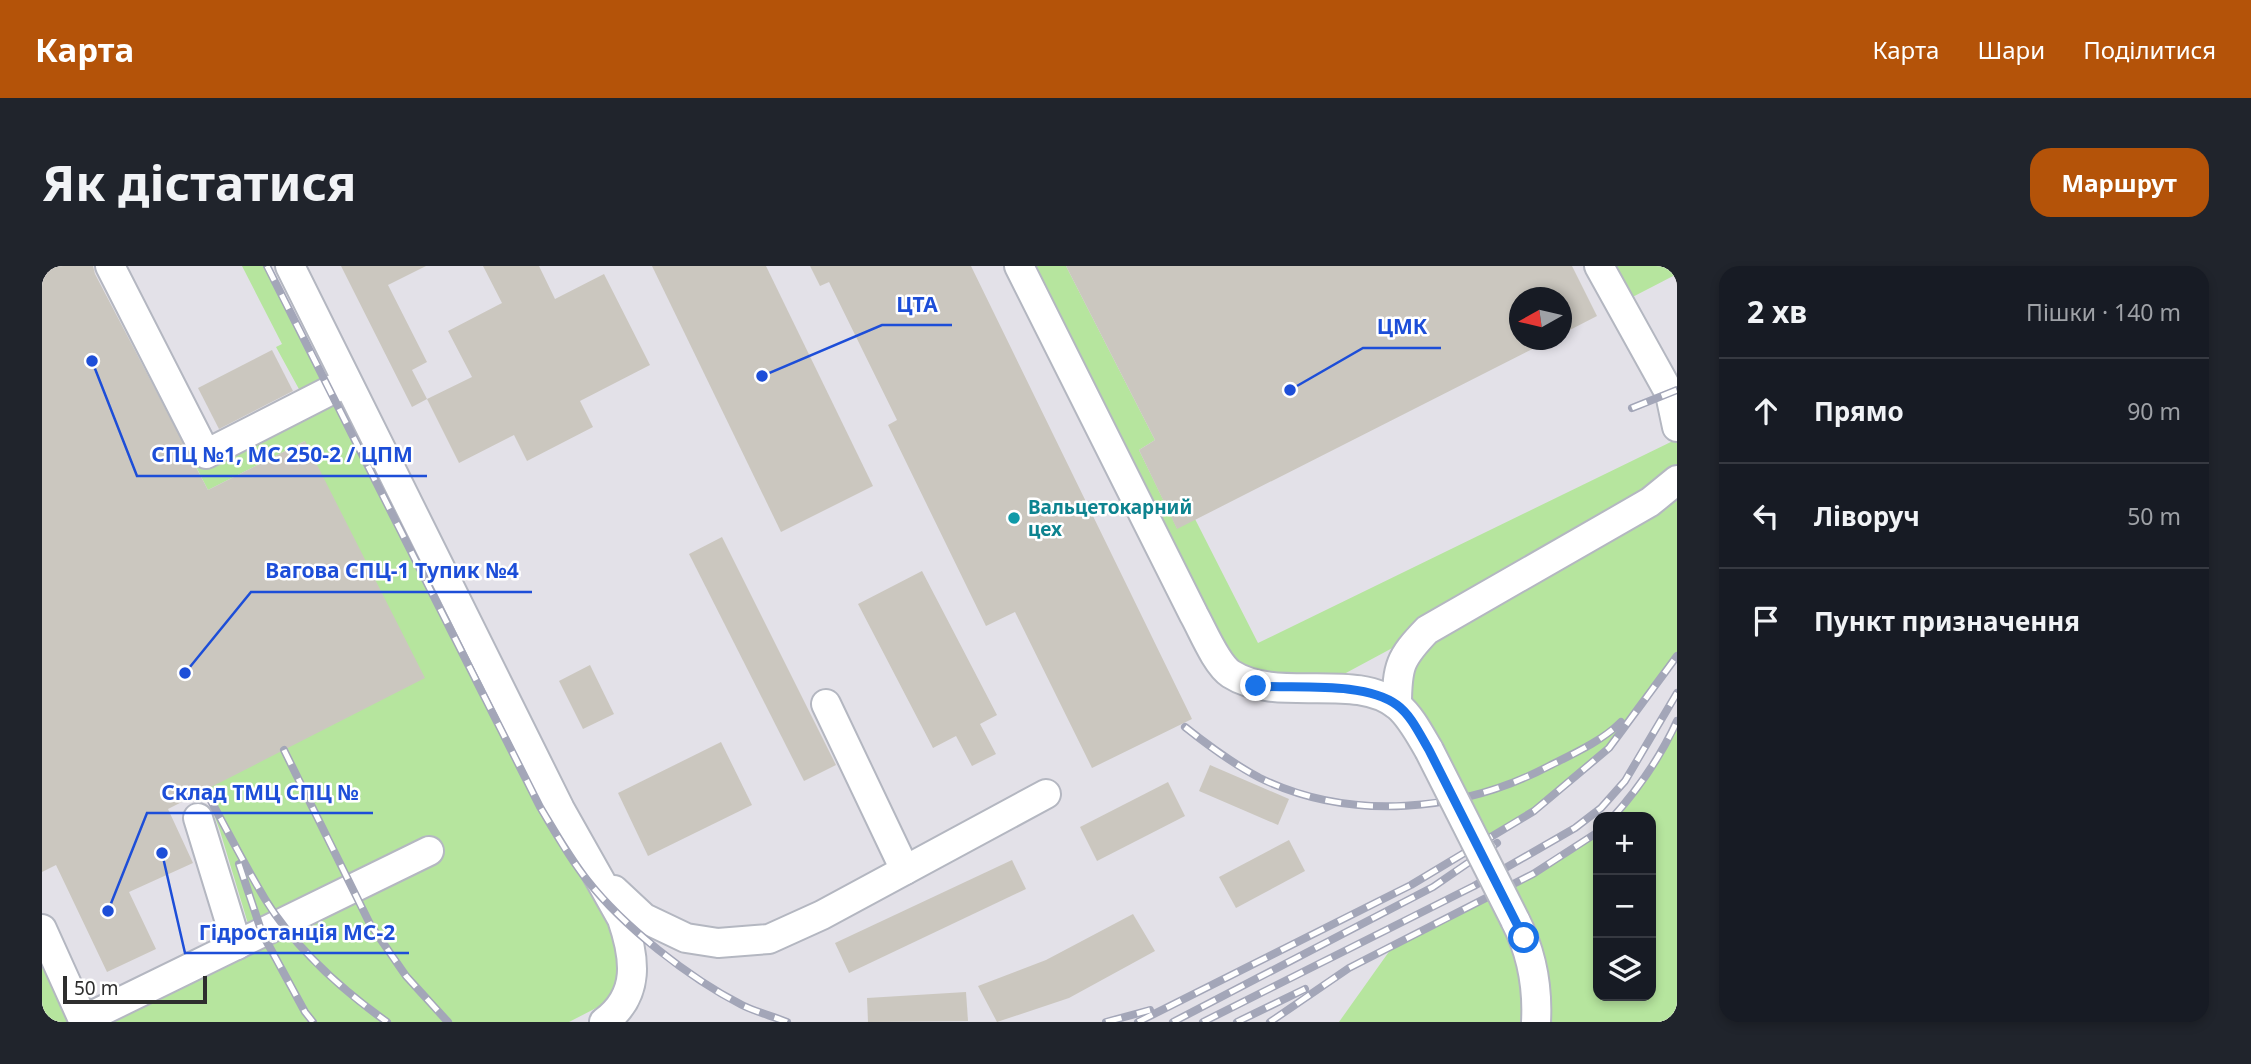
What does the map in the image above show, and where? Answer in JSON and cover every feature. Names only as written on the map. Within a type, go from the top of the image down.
[{"type":"lane","points":[[110,266],[206,454],[347,382]]},
{"type":"lane","points":[[290,266],[560,809],[622,919],[632,961],[628,997],[615,1014],[604,1022]]},
{"type":"lane","points":[[1018,266],[1194,615],[1229,673],[1256,686],[1350,690],[1375,695],[1397,705],[1413,724],[1429,750],[1524,938],[1534,970],[1538,999],[1536,1022]]},
{"type":"lane","points":[[1599,266],[1670,394],[1677,427]]},
{"type":"lane","points":[[1397,705],[1397,674],[1410,648],[1427,630],[1650,502],[1677,480]]},
{"type":"lane","points":[[825,704],[905,870]]},
{"type":"lane","points":[[599,876],[644,918],[686,938],[718,943],[769,939],[822,915],[1046,794]]},
{"type":"lane","points":[[198,818],[237,945]]},
{"type":"lane","points":[[42,929],[83,1021],[429,851]]},
{"type":"shaded area","points":[[42,266],[1677,266],[1677,1022],[42,1022]]},
{"type":"green space","points":[[242,266],[267,266],[324,379],[300,391],[276,347],[282,344]]},
{"type":"green space","points":[[1019,266],[1066,266],[1155,440],[1139,450],[1177,528],[1195,519],[1258,643],[1677,439],[1677,656],[1609,748],[1534,811],[1477,846],[1397,705],[1424,631],[1318,688],[1229,673]]},
{"type":"green space","points":[[1599,266],[1677,266],[1677,274],[1619,304]]},
{"type":"green space","points":[[329,391],[540,807],[569,855],[607,907],[620,945],[618,979],[612,995],[600,1006],[569,1022],[42,1022],[42,929],[83,1020],[252,937],[205,790],[305,441],[208,490],[190,455]]},
{"type":"green space","points":[[1677,721],[1677,1022],[1339,1022],[1393,946],[1533,874],[1593,835],[1593,1001],[1656,1001],[1656,812],[1617,812],[1664,747]]},
{"type":"building","points":[[42,266],[93,266],[208,490],[305,441],[425,678],[168,809],[193,863],[129,892],[156,949],[107,972],[56,865],[42,872]]},
{"type":"building","points":[[341,266],[426,266],[388,285],[427,362],[412,370],[427,399],[412,407]]},
{"type":"building","points":[[483,266],[539,266],[555,299],[604,274],[650,365],[580,401],[593,427],[527,461],[514,435],[459,463],[427,399],[472,377],[448,331],[502,303]]},
{"type":"building","points":[[652,266],[766,266],[873,486],[781,532]]},
{"type":"building","name":"Вальцетокарний цех","points":[[810,266],[971,266],[1192,719],[1092,768],[1015,612],[986,626],[888,425],[897,420],[829,282],[820,286]]},
{"type":"building","points":[[1066,266],[1572,266],[1597,316],[1572,329],[1572,287],[1509,287],[1509,350],[1530,350],[1177,529],[1139,450],[1155,440]]},
{"type":"building","points":[[272,350],[293,391],[219,429],[198,388]]},
{"type":"building","points":[[722,537],[836,765],[804,781],[689,554]]},
{"type":"building","points":[[922,571],[997,715],[980,724],[996,754],[972,766],[956,736],[933,748],[858,604]]},
{"type":"building","points":[[590,665],[614,714],[583,729],[559,681]]},
{"type":"building","points":[[721,742],[752,805],[648,856],[618,793]]},
{"type":"building","points":[[1210,765],[1289,799],[1278,825],[1199,791]]},
{"type":"building","points":[[1168,782],[1185,816],[1097,861],[1080,827]]},
{"type":"building","points":[[1289,840],[1305,871],[1236,908],[1219,877]]},
{"type":"building","points":[[1012,860],[1026,889],[849,973],[835,943]]},
{"type":"building","points":[[1133,914],[1155,951],[1069,998],[997,1022],[978,986],[1046,960]]},
{"type":"building","points":[[966,992],[968,1021],[868,1022],[867,998]]},
{"type":"railway","points":[[267,266],[540,807],[574,862],[619,916],[679,966],[742,1005],[787,1022]]},
{"type":"railway","points":[[1632,408],[1677,390]]},
{"type":"railway","points":[[1138,1022],[1411,885],[1534,811],[1609,748],[1677,656]]},
{"type":"railway","points":[[1203,1022],[1474,886],[1575,828],[1601,808],[1625,781],[1677,693]]},
{"type":"railway","points":[[1617,812],[1649,771],[1677,721]]},
{"type":"railway","points":[[1185,727],[1240,767],[1295,792],[1368,806],[1406,806],[1443,802],[1515,782],[1587,747],[1621,722]]},
{"type":"railway","points":[[284,750],[370,924],[406,976],[448,1022]]},
{"type":"railway","points":[[205,790],[265,899],[290,934],[336,982],[387,1022]]},
{"type":"railway","points":[[1270,1022],[1349,968],[1533,874],[1593,835]]},
{"type":"railway","points":[[1173,1022],[1433,887],[1497,843]]},
{"type":"railway","points":[[239,864],[262,933],[313,1022]]},
{"type":"railway","points":[[1237,1022],[1305,989]]},
{"type":"railway","points":[[1106,1022],[1150,1010]]},
{"type":"place","name":"СПЦ №1, МС 250-2 / ЦПМ","points":[[92,361]]},
{"type":"place","name":"ЦТА","points":[[762,376]]},
{"type":"place","name":"ЦМК","points":[[1290,390]]},
{"type":"place","name":"Вальцетокарний цех","points":[[1014,518]]},
{"type":"place","name":"Вагова СПЦ-1 Тупик №4","points":[[185,673]]},
{"type":"place","name":"Гідростанція МС-2","points":[[162,853]]},
{"type":"place","name":"Склад ТМЦ СПЦ №","points":[[108,911]]},
{"type":"route","points":[[1256,686],[1350,690],[1375,695],[1397,705],[1429,750],[1524,938]]}]
